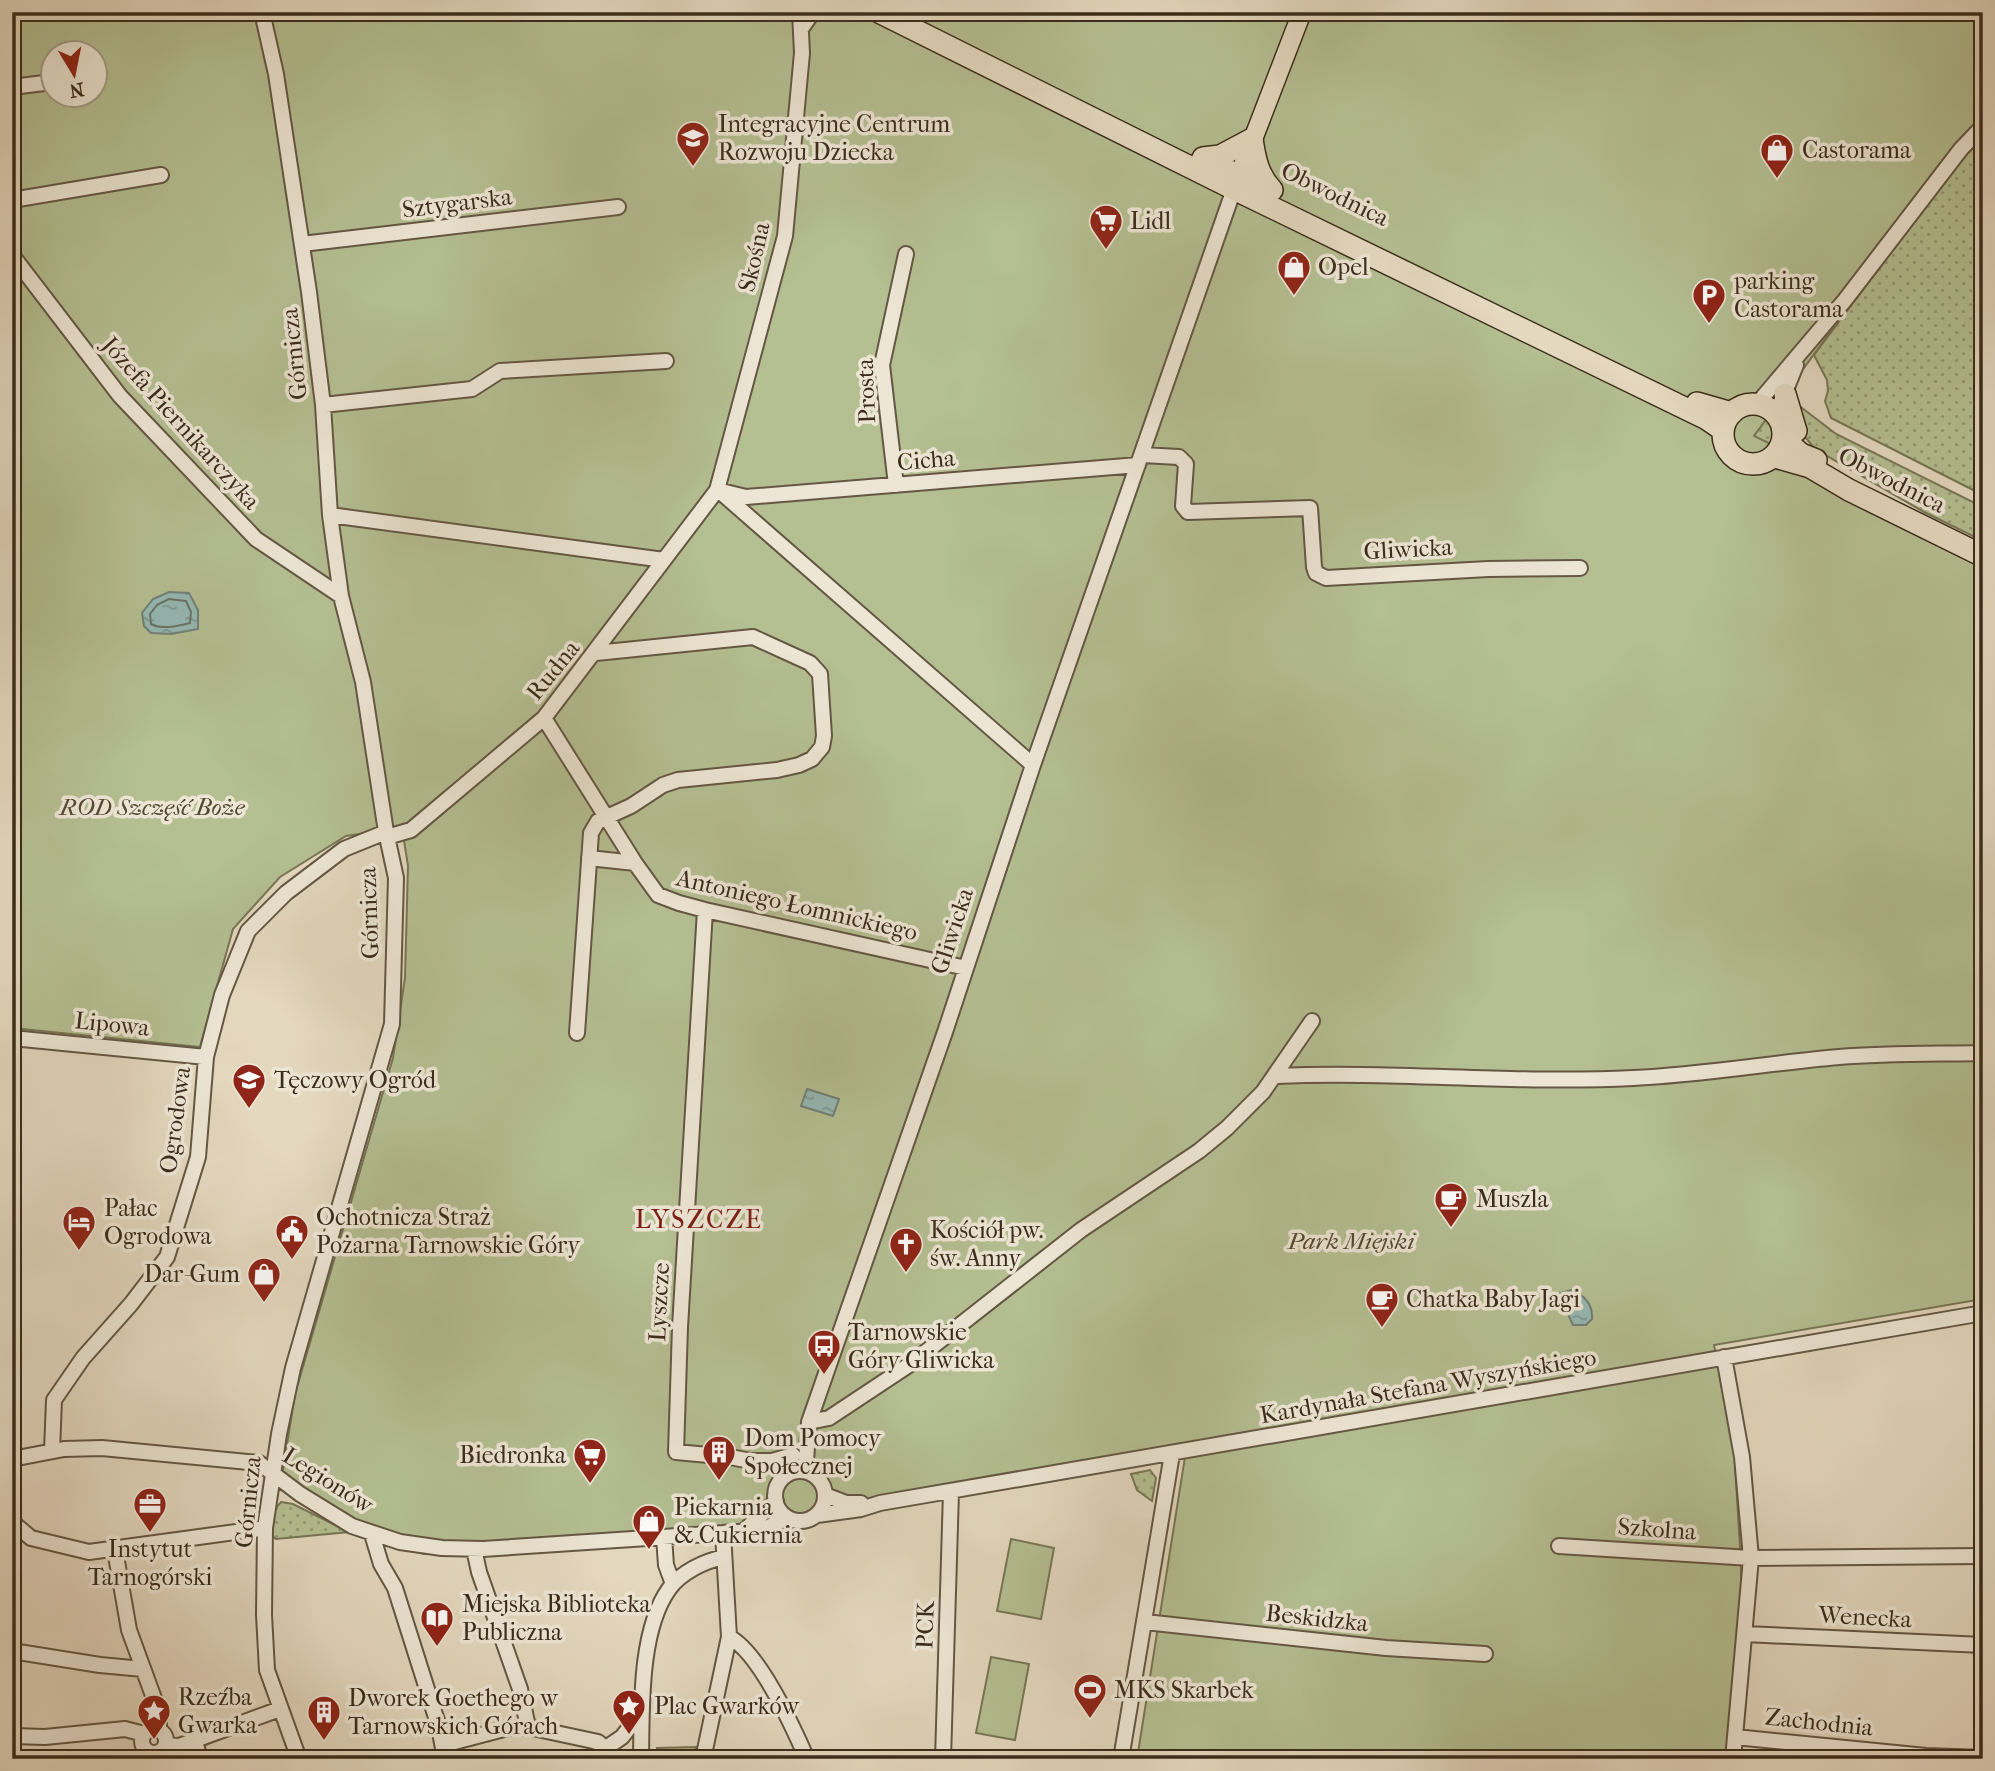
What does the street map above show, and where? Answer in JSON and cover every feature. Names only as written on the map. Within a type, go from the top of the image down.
[{"type":"highway","name":"Obwodnica","points":[[879,12],[1237,182],[1707,419],[1728,422]]},
{"type":"highway","name":"Obwodnica","points":[[911,27],[1046,82],[1203,158],[1237,182],[1276,195],[1425,268],[1485,303],[1662,390],[1711,408],[1728,422]]},
{"type":"highway","points":[[1203,158],[1220,156],[1252,139],[1256,163],[1263,180],[1276,195]]},
{"type":"highway","points":[[1785,394],[1793,425],[1800,439],[1824,464]]},
{"type":"highway","points":[[1757,404],[1768,407],[1776,414],[1782,427],[1779,447],[1760,464],[1749,464],[1739,461],[1727,449],[1728,422],[1744,406],[1757,404]]},
{"type":"highway","name":"Obwodnica","points":[[1779,447],[1824,464],[1890,502],[1983,548]]},
{"type":"highway","name":"Obwodnica","points":[[1779,447],[1849,489],[1983,556]]},
{"type":"main road","name":"Gliwicka","points":[[1237,182],[1302,12]]},
{"type":"street","name":"Górnicza","points":[[262,12],[276,74],[302,244],[323,405],[330,515],[341,596],[363,682],[386,834],[396,878],[392,1024],[293,1368],[279,1434],[265,1528],[264,1615],[267,1670],[299,1759]]},
{"type":"street","name":"Skośna","points":[[717,491],[785,236],[802,52],[800,12]]},
{"type":"street","points":[[801,29],[813,12]]},
{"type":"street","points":[[12,87],[38,84]]},
{"type":"street","points":[[1757,404],[1799,357],[1961,149],[1983,126]]},
{"type":"street","points":[[12,200],[161,175]]},
{"type":"street","name":"Gliwicka","points":[[812,1474],[806,1460],[809,1422],[1033,765],[1237,182]]},
{"type":"street","name":"Sztygarska","points":[[302,244],[618,207]]},
{"type":"street","name":"Prosta","points":[[895,485],[882,365],[906,254]]},
{"type":"street","name":"Józefa Piernikarczyka","points":[[12,255],[120,396],[247,531],[341,596]]},
{"type":"street","points":[[1776,414],[1799,357]]},
{"type":"street","points":[[323,405],[472,389],[500,371],[666,361]]},
{"type":"street","name":"Gliwicka","points":[[1140,460],[1179,457],[1184,459],[1186,464],[1183,506],[1188,512],[1310,508],[1314,567],[1316,573],[1326,578],[1488,569],[1580,568]]},
{"type":"street","name":"Cicha","points":[[717,491],[746,497],[1140,460]]},
{"type":"street","points":[[717,491],[739,506],[897,649],[1033,765]]},
{"type":"street","name":"Rudna","points":[[386,834],[411,830],[544,718],[717,491]]},
{"type":"street","points":[[330,515],[664,560]]},
{"type":"street","points":[[577,1033],[593,827],[598,821],[663,785],[678,780],[778,770],[799,765],[812,759],[822,747],[824,736],[822,679],[817,670],[810,663],[753,637],[596,653]]},
{"type":"street","name":"Antoniego Łomnickiego","points":[[544,718],[658,895],[679,904],[966,968]]},
{"type":"street","name":"Ogrodowa","points":[[52,1451],[54,1400],[83,1358],[131,1304],[167,1257],[198,1157],[206,1057],[222,995],[248,931],[286,893],[344,849],[386,834]]},
{"type":"street","points":[[589,858],[635,863]]},
{"type":"street","name":"Lyszcze","points":[[705,910],[680,1327],[676,1452],[751,1461],[772,1461],[793,1455]]},
{"type":"street","points":[[809,1422],[829,1418],[923,1355],[1082,1230],[1199,1152],[1227,1128],[1276,1076],[1312,1021]]},
{"type":"street","name":"Lipowa","points":[[12,1038],[206,1057]]},
{"type":"street","points":[[1276,1076],[1370,1073],[1558,1079],[1631,1078],[1698,1074],[1842,1057],[1983,1053]]},
{"type":"street","name":"Kardynała Stefana Wyszyńskiego","points":[[817,1515],[1983,1313]]},
{"type":"street","points":[[1724,1357],[1742,1457],[1751,1558],[1733,1759]]},
{"type":"street","name":"Gliwicka","points":[[790,1474],[801,1433],[809,1422]]},
{"type":"street","name":"Legionów","points":[[12,1459],[52,1451],[102,1448],[259,1463],[331,1514],[372,1534],[400,1542],[442,1548],[474,1549],[723,1533],[764,1529],[787,1518]]},
{"type":"street","points":[[1121,1759],[1172,1454]]},
{"type":"street","points":[[790,1474],[812,1474],[823,1485],[824,1506],[817,1515],[807,1520],[787,1518],[781,1513],[776,1501],[778,1485],[790,1474]]},
{"type":"street","name":"PCK","points":[[943,1759],[951,1492]]},
{"type":"street","name":"Kardynała Stefana Wyszyńskiego","points":[[825,1495],[846,1503],[880,1503]]},
{"type":"street","points":[[745,1530],[776,1501]]},
{"type":"street","points":[[12,1522],[31,1538],[89,1552],[265,1528]]},
{"type":"street","points":[[704,1759],[729,1637],[723,1533]]},
{"type":"street","points":[[372,1534],[381,1564],[398,1598],[444,1752],[508,1728],[528,1727],[598,1742],[606,1749]]},
{"type":"street","points":[[664,1537],[668,1572],[673,1584]]},
{"type":"street","points":[[386,1573],[389,1554],[400,1542]]},
{"type":"street","name":"Szkolna","points":[[1559,1546],[1751,1558],[1983,1556]]},
{"type":"street","points":[[474,1549],[479,1572],[520,1689],[528,1727]]},
{"type":"street","points":[[116,1550],[129,1630],[159,1712],[159,1730],[164,1735],[166,1745]]},
{"type":"street","points":[[640,1759],[640,1714],[653,1618],[673,1584],[703,1563],[724,1557]]},
{"type":"street","name":"Beskidzka","points":[[1145,1622],[1385,1648],[1485,1654]]},
{"type":"street","name":"Wenecka","points":[[1745,1634],[1983,1645]]},
{"type":"street","points":[[729,1637],[746,1650],[776,1696],[807,1759]]},
{"type":"street","points":[[12,1651],[143,1669]]},
{"type":"street","points":[[166,1745],[176,1747],[195,1741],[280,1709]]},
{"type":"street","points":[[590,1759],[629,1729],[640,1714]]},
{"type":"street","points":[[12,1736],[45,1737],[125,1729],[144,1734]]},
{"type":"street","points":[[159,1730],[149,1730],[144,1734],[144,1756],[157,1753],[166,1745]]},
{"type":"street","name":"Zachodnia","points":[[1735,1737],[1926,1756],[1983,1758]]},
{"type":"street","points":[[195,1741],[200,1759]]},
{"type":"green space","points":[[12,12],[1983,12],[1983,124],[1754,436],[1983,548],[1983,1299],[1714,1345],[1734,1448],[1741,1563],[1741,1665],[1731,1759],[1137,1759],[1185,1457],[723,1538],[495,1553],[424,1554],[355,1532],[280,1489],[295,1394],[393,1058],[405,978],[408,866],[402,828],[346,836],[280,877],[233,929],[200,1047],[12,1028]]},
{"type":"green space","points":[[1983,130],[1983,495],[1831,418],[1825,401],[1827,380],[1814,355]]},
{"type":"green space","points":[[1793,401],[1836,434],[1983,507],[1983,541],[1924,512],[1815,449],[1801,432]]},
{"type":"green space","points":[[1763,414],[1775,430],[1769,450],[1733,427]]},
{"type":"green space","points":[[1150,1470],[1156,1478],[1152,1501],[1137,1490],[1131,1474]]},
{"type":"green space","points":[[281,1502],[293,1504],[349,1532],[276,1539],[271,1535],[273,1511]]},
{"type":"green space","points":[[1011,1539],[1054,1548],[1041,1619],[997,1611]]},
{"type":"green space","points":[[991,1657],[1029,1664],[1015,1740],[976,1733]]},
{"type":"green space","points":[[696,1747],[694,1759],[656,1759],[657,1748]]},
{"type":"water","points":[[169,592],[189,593],[198,610],[198,629],[171,634],[151,633],[144,626],[142,613],[153,599]]},
{"type":"water","points":[[807,1089],[839,1099],[833,1116],[801,1106]]},
{"type":"water","points":[[1571,1290],[1584,1297],[1589,1305],[1592,1319],[1586,1325],[1573,1325],[1567,1312],[1555,1302],[1558,1294]]},
{"type":"place","name":"Integracyjne Centrum Rozwoju Dziecka","points":[[693,168]]},
{"type":"place","name":"Castorama","points":[[1777,180]]},
{"type":"place","name":"Lidl","points":[[1106,251]]},
{"type":"place","name":"Opel","points":[[1294,297]]},
{"type":"place","name":"parking Castorama","points":[[1709,325]]},
{"type":"place","name":"Tęczowy Ogród","points":[[249,1110]]},
{"type":"place","name":"Muszla","points":[[1451,1229]]},
{"type":"place","name":"Pałac Ogrodowa","points":[[79,1252]]},
{"type":"place","name":"Ochotnicza Straż Pożarna Tarnowskie Góry","points":[[292,1261]]},
{"type":"place","name":"Kościół pw. św. Anny","points":[[906,1274]]},
{"type":"place","name":"Dar-Gum","points":[[264,1304]]},
{"type":"place","name":"Chatka Baby Jagi","points":[[1382,1329]]},
{"type":"place","name":"Tarnowskie Góry Gliwicka","points":[[824,1376]]},
{"type":"place","name":"Dom Pomocy Społecznej","points":[[719,1482]]},
{"type":"place","name":"Biedronka","points":[[590,1485]]},
{"type":"place","name":"Instytut Tarnogórski","points":[[150,1534]]},
{"type":"place","name":"Piekarnia & Cukiernia","points":[[649,1551]]},
{"type":"place","name":"Miejska Biblioteka Publiczna","points":[[437,1648]]},
{"type":"place","name":"MKS Skarbek","points":[[1090,1720]]},
{"type":"place","name":"Plac Gwarków","points":[[629,1736]]},
{"type":"place","name":"Rzeźba Gwarka","points":[[154,1741]]},
{"type":"place","name":"Dworek Goethego w Tarnowskich Górach","points":[[324,1742]]},
{"type":"district","name":"LYSZCZE","points":[[699,1219]]},
{"type":"park label","name":"ROD Szczęść Boże","points":[[152,807]]},
{"type":"park label","name":"Park Miejski","points":[[1351,1241]]}]
